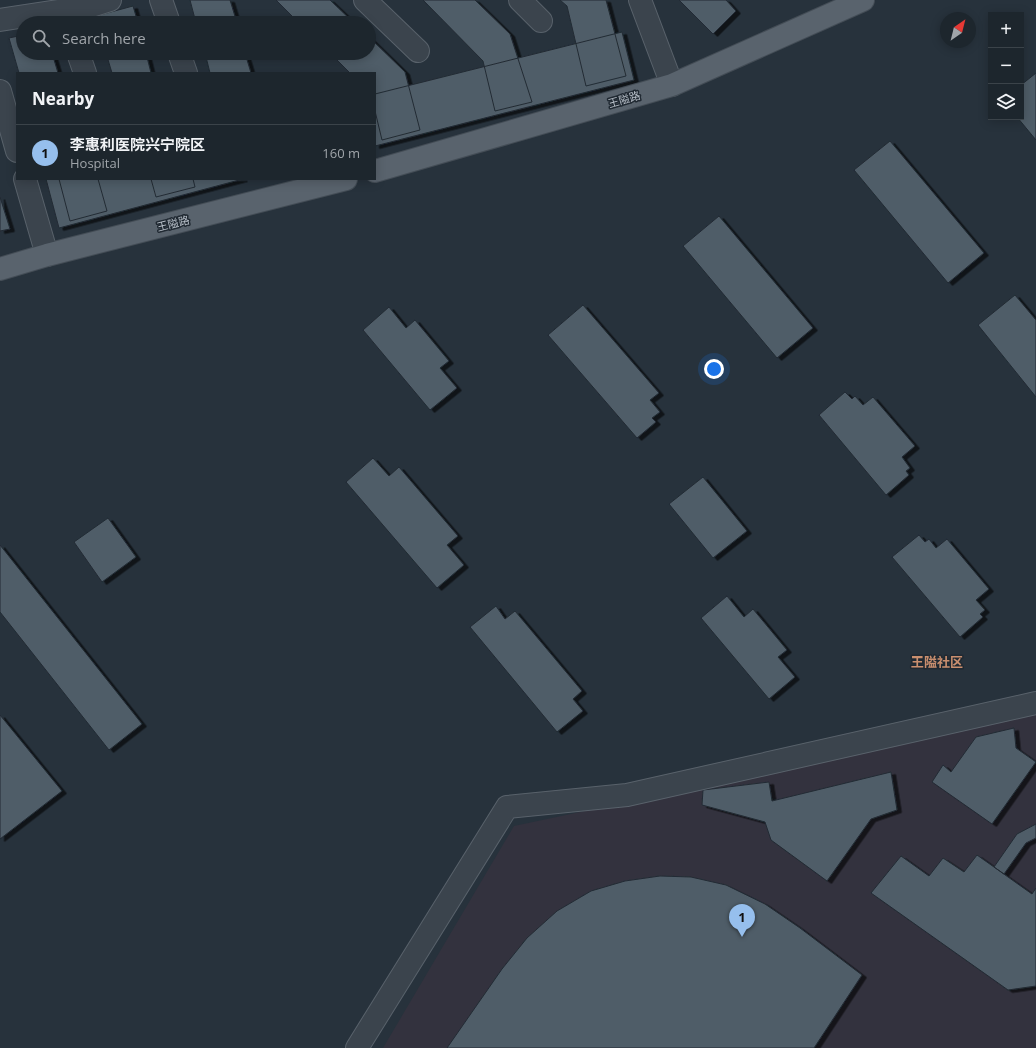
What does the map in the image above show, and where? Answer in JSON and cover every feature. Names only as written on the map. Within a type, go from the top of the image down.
[{"type":"main road","name":"王隘路","points":[[376,171],[672,86],[862,0]]},
{"type":"main road","name":"王隘路","points":[[0,269],[47,255],[342,180]]},
{"type":"street","points":[[66,16],[110,0]]},
{"type":"street","points":[[160,0],[166,16]]},
{"type":"street","points":[[365,0],[418,50]]},
{"type":"street","points":[[520,0],[541,21]]},
{"type":"street","points":[[640,0],[672,86]]},
{"type":"street","points":[[0,20],[16,19]]},
{"type":"street","points":[[80,60],[85,72]]},
{"type":"street","points":[[181,60],[186,72]]},
{"type":"street","points":[[0,91],[16,147]]},
{"type":"street","points":[[25,180],[47,255]]},
{"type":"street","points":[[357,1048],[507,807],[627,795],[1036,703]]},
{"type":"shaded area","points":[[1036,706],[1036,1048],[383,1048],[514,826],[623,803]]},
{"type":"building","points":[[190,0],[230,0],[235,16],[194,16]]},
{"type":"building","points":[[276,0],[330,0],[347,16],[292,16]]},
{"type":"building","points":[[423,0],[475,0],[510,34],[532,102],[495,111],[483,61]]},
{"type":"building","points":[[560,0],[606,0],[626,76],[586,86],[567,6]]},
{"type":"building","points":[[679,0],[726,0],[736,11],[713,34]]},
{"type":"building","points":[[133,6],[136,16],[96,16]]},
{"type":"building","points":[[622,32],[634,80],[376,146],[376,94]]},
{"type":"building","points":[[16,36],[16,60],[54,60],[58,72],[19,72],[9,38]]},
{"type":"building","points":[[376,44],[405,72],[420,130],[382,140],[376,115],[376,72],[349,72],[337,60],[376,60]]},
{"type":"building","points":[[108,60],[148,60],[151,72],[112,72]]},
{"type":"building","points":[[207,60],[247,60],[251,72],[210,72]]},
{"type":"building","points":[[1036,73],[1036,140],[1019,120],[1024,120],[1024,83]]},
{"type":"building","points":[[890,141],[984,253],[948,283],[854,170]]},
{"type":"building","points":[[46,180],[239,180],[59,228]]},
{"type":"building","points":[[59,180],[98,180],[107,211],[70,221]]},
{"type":"building","points":[[151,180],[193,180],[195,187],[156,197]]},
{"type":"building","points":[[0,197],[10,229],[0,231]]},
{"type":"building","points":[[719,216],[813,328],[777,358],[683,246]]},
{"type":"building","points":[[1015,295],[1036,320],[1036,397],[978,325]]},
{"type":"building","points":[[583,305],[659,393],[650,400],[660,412],[652,418],[656,422],[637,438],[548,335]]},
{"type":"building","points":[[389,307],[406,328],[415,320],[449,361],[440,368],[457,388],[430,410],[363,330]]},
{"type":"building","points":[[845,392],[852,399],[855,396],[863,405],[873,397],[915,446],[902,457],[910,468],[906,471],[909,475],[886,495],[819,415]]},
{"type":"building","points":[[373,458],[389,476],[399,467],[458,536],[447,545],[464,565],[437,588],[346,482]]},
{"type":"building","points":[[703,477],[747,531],[713,558],[669,504]]},
{"type":"building","points":[[108,518],[136,557],[102,582],[74,542]]},
{"type":"building","points":[[919,535],[925,542],[929,539],[936,548],[947,539],[989,589],[976,600],[985,610],[980,614],[983,617],[960,637],[892,557]]},
{"type":"building","points":[[0,545],[142,724],[109,750],[0,612]]},
{"type":"building","points":[[727,596],[744,617],[753,609],[787,650],[778,657],[795,677],[769,699],[701,618]]},
{"type":"building","points":[[496,606],[505,619],[515,611],[582,691],[573,699],[583,711],[557,732],[470,627]]},
{"type":"building","points":[[0,715],[62,791],[0,839]]},
{"type":"building","points":[[1014,728],[1016,748],[1036,762],[992,824],[932,782],[943,765],[951,772],[976,737]]},
{"type":"building","points":[[891,772],[897,810],[871,819],[827,881],[771,840],[765,822],[702,805],[703,790],[769,782],[772,801]]},
{"type":"building","points":[[1036,824],[1036,838],[1026,843],[1004,874],[994,867],[1017,834]]},
{"type":"building","points":[[977,855],[1032,894],[1036,888],[1036,986],[1008,990],[871,893],[901,856],[929,876],[943,858],[964,872]]},
{"type":"building","points":[[660,876],[691,877],[726,885],[765,904],[800,928],[862,975],[814,1048],[447,1048],[502,969],[527,938],[557,911],[591,891],[625,881]]},
{"type":"place","name":"李惠利医院兴宁院区","points":[[742,937]]},
{"type":"district","name":"王隘社区","points":[[937,662]]}]
